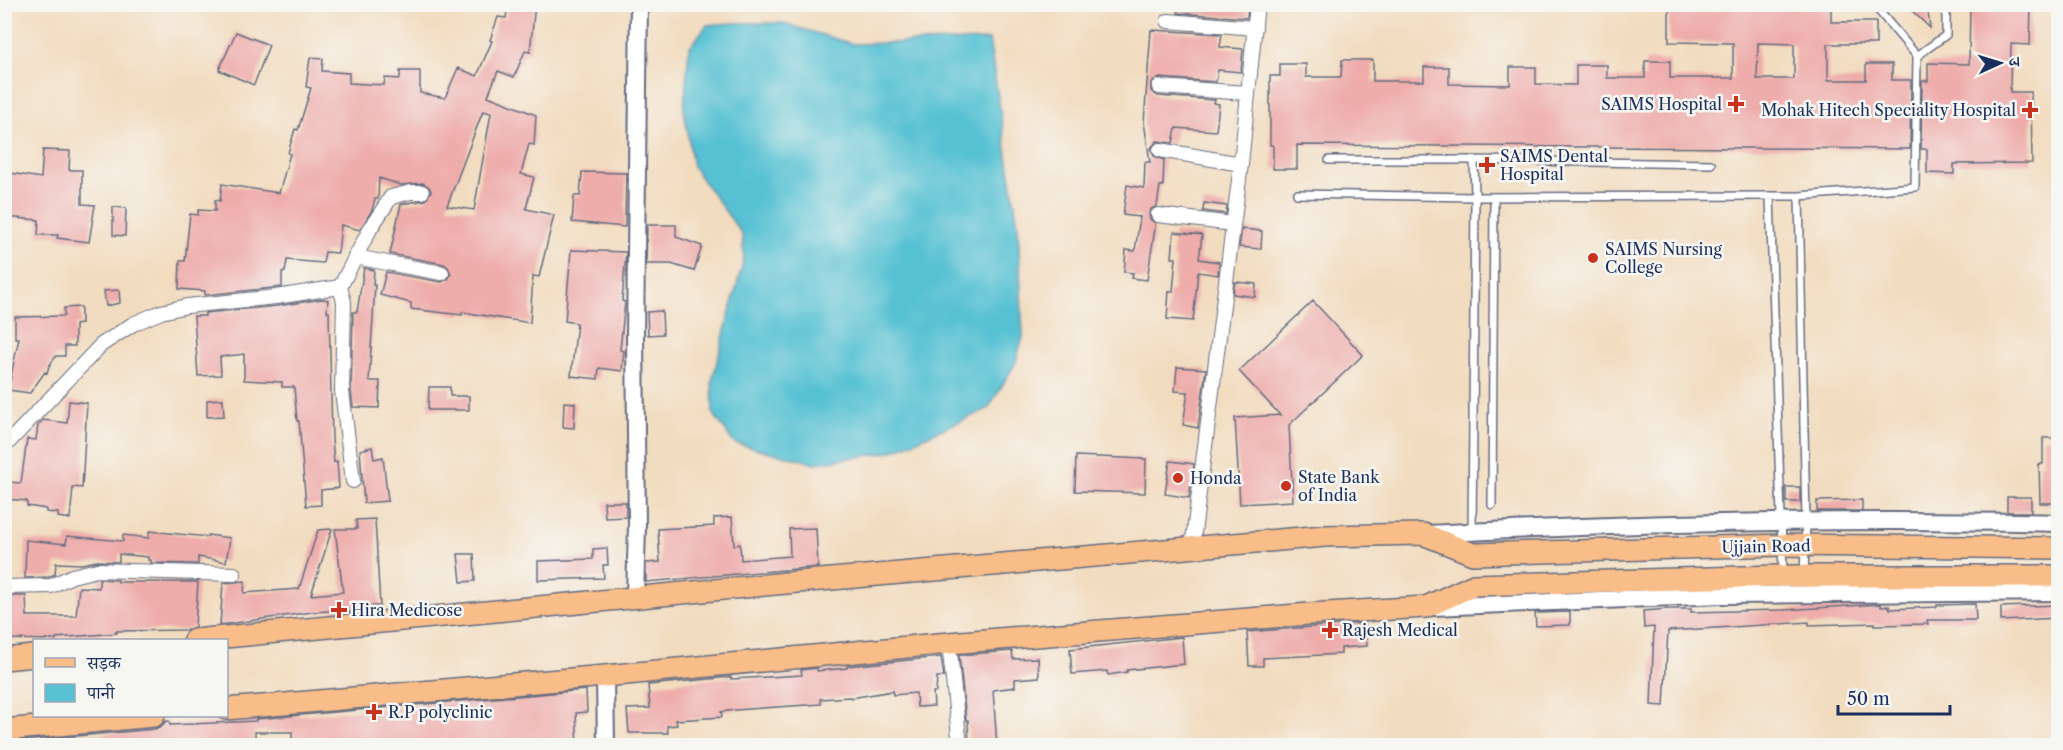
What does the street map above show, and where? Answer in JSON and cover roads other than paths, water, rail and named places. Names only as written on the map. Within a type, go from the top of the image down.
[{"type":"main road","points":[[204,639],[635,597],[1191,548],[1325,537],[1423,534]]},
{"type":"main road","name":"Ujjain Road","points":[[1423,534],[1473,554],[1783,544],[2058,548]]},
{"type":"main road","name":"Ujjain Road","points":[[1426,607],[1474,585],[1783,576],[2058,576]]},
{"type":"main road","points":[[228,709],[949,643],[1309,614],[1426,607]]},
{"type":"main road","points":[[4,659],[33,656]]},
{"type":"main road","points":[[4,730],[143,717]]},
{"type":"street","points":[[635,597],[638,526],[635,337],[639,4]]},
{"type":"street","points":[[1191,548],[1233,224],[1257,4]]},
{"type":"street","points":[[1168,21],[1255,28]]},
{"type":"street","points":[[1159,87],[1248,93]]},
{"type":"street","points":[[1161,150],[1240,164]]},
{"type":"street","points":[[353,481],[342,391],[344,302],[340,287],[370,229],[392,197],[411,192],[422,192]]},
{"type":"street","points":[[1158,215],[1233,224]]},
{"type":"street","points":[[355,257],[442,273]]},
{"type":"street","points":[[4,447],[101,345],[132,324],[161,312],[187,306],[276,297],[340,287]]},
{"type":"street","points":[[1423,534],[1782,521],[2058,523]]},
{"type":"street","points":[[4,587],[51,586],[72,576],[97,570],[234,574]]},
{"type":"street","points":[[1426,607],[1723,595],[2058,592]]},
{"type":"street","points":[[949,643],[960,746]]},
{"type":"street","points":[[605,676],[606,746]]},
{"type":"lane","points":[[911,4],[935,4]]},
{"type":"lane","points":[[1297,194],[1494,198],[1798,196],[1915,187],[1917,56],[1873,4]]},
{"type":"lane","points":[[1917,56],[1946,34],[1946,4]]},
{"type":"lane","points":[[1329,160],[1711,164]]},
{"type":"lane","points":[[1472,531],[1474,160]]},
{"type":"lane","points":[[1770,196],[1783,576]]},
{"type":"lane","points":[[1798,196],[1806,521],[1804,576]]},
{"type":"lane","points":[[1492,505],[1494,198]]},
{"type":"water","points":[[782,23],[853,44],[989,40],[1018,225],[1023,337],[1015,364],[988,409],[890,452],[815,463],[734,443],[713,413],[712,381],[744,258],[742,234],[693,167],[684,110],[689,48],[707,25]]},
{"type":"place","name":"SAIMS Hospital","points":[[1736,104]]},
{"type":"place","name":"Mohak Hitech Speciality Hospital","points":[[2030,110]]},
{"type":"place","name":"SAIMS Dental Hospital","points":[[1487,165]]},
{"type":"place","name":"SAIMS Nursing College","points":[[1593,258]]},
{"type":"place","name":"Honda","points":[[1178,478]]},
{"type":"place","name":"State Bank of India","points":[[1286,486]]},
{"type":"place","name":"Hira Medicose","points":[[339,610]]},
{"type":"place","name":"Rajesh Medical","points":[[1330,630]]},
{"type":"place","name":"R.P polyclinic","points":[[374,712]]}]
